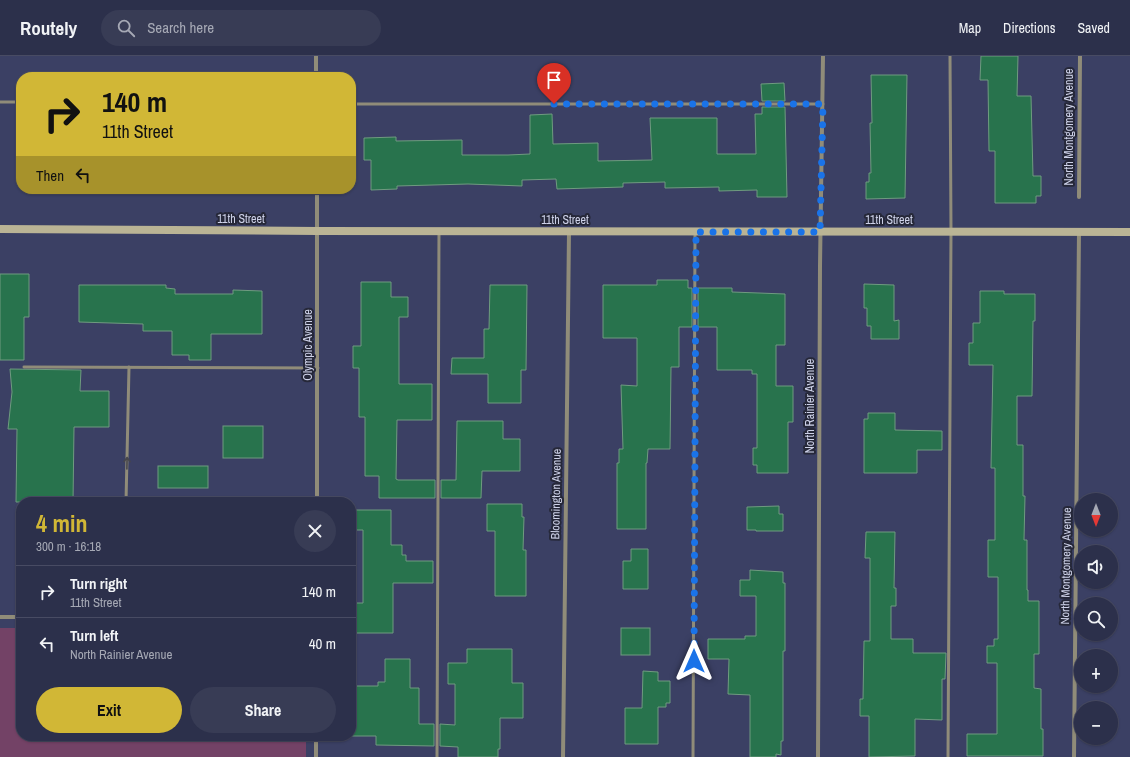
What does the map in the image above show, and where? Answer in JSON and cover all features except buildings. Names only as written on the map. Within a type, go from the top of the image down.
[{"type":"main road","name":"11th Street","points":[[0,229],[569,232],[1130,232]]},
{"type":"street","points":[[316,56],[316,72]]},
{"type":"street","name":"North Rainier Avenue","points":[[818,757],[820,232],[823,56]]},
{"type":"street","name":"North Montgomery Avenue","points":[[1079,197],[1080,56]]},
{"type":"street","name":"Olympic Avenue","points":[[317,194],[318,497]]},
{"type":"street","name":"Bloomington Avenue","points":[[563,757],[569,232]]},
{"type":"street","name":"North Montgomery Avenue","points":[[1074,757],[1079,232]]},
{"type":"street","points":[[0,617],[16,617]]},
{"type":"street","points":[[316,741],[316,757]]},
{"type":"lane","points":[[948,757],[951,232],[950,56]]},
{"type":"lane","points":[[0,102],[16,102]]},
{"type":"lane","points":[[356,104],[823,104]]},
{"type":"lane","points":[[437,757],[439,231]]},
{"type":"lane","points":[[693,757],[696,232]]},
{"type":"lane","points":[[24,367],[318,368]]},
{"type":"lane","points":[[126,497],[129,367]]},
{"type":"shaded area","points":[[0,628],[16,628],[16,741],[306,741],[306,757],[0,757]]},
{"type":"route","points":[[554,104],[823,104],[820,232],[696,232],[694,661]]}]
